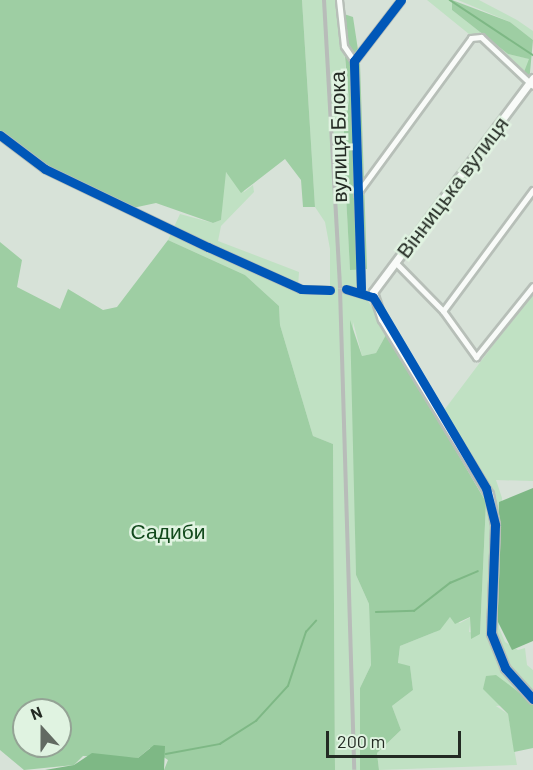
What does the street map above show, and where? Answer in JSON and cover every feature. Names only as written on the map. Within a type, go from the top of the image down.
[{"type":"street","points":[[339,0],[344,46],[354,61]]},
{"type":"street","name":"вулиця Блока","points":[[361,289],[354,61],[400,0]]},
{"type":"street","points":[[357,194],[471,38],[481,37],[532,82]]},
{"type":"street","name":"Вінницька вулиця","points":[[373,297],[395,262],[532,82]]},
{"type":"street","points":[[0,135],[45,169],[156,222],[298,288],[330,290]]},
{"type":"street","points":[[443,311],[533,190]]},
{"type":"street","points":[[395,262],[443,311],[476,357],[533,286]]},
{"type":"street","points":[[346,289],[361,289],[373,297],[489,494],[495,533],[491,633],[505,668],[533,699]]},
{"type":"shaded area","points":[[302,0],[339,0],[349,100],[343,138],[350,269],[360,268],[361,289],[387,333],[376,353],[362,356],[353,322],[356,575],[369,604],[371,665],[360,688],[360,770],[335,770],[333,444],[313,436],[280,325],[279,306],[245,275],[168,240],[180,214],[213,223],[221,220],[224,174],[229,171],[244,192],[253,185],[254,192],[221,226],[218,241],[299,272],[298,288],[330,289],[330,249],[325,222],[315,207]]},
{"type":"shaded area","points":[[427,0],[452,0],[452,10],[508,54],[530,59],[524,74],[533,86]]},
{"type":"shaded area","points":[[458,0],[479,0],[517,20],[533,31],[533,40],[510,22]]},
{"type":"shaded area","points":[[533,292],[533,481],[496,480],[502,498],[499,628],[505,642],[518,650],[525,648],[527,665],[533,670],[533,703],[496,706],[508,714],[517,765],[379,770],[377,753],[401,730],[392,706],[413,690],[410,666],[398,664],[400,646],[435,632],[450,617],[460,623],[471,617],[469,632],[480,634],[486,502],[439,417]]},
{"type":"shaded area","points":[[533,488],[533,641],[512,650],[497,620],[499,502]]},
{"type":"shaded area","points":[[154,745],[165,746],[164,770],[45,770],[74,765],[92,753],[138,758]]},
{"type":"green space","points":[[0,0],[302,0],[315,207],[303,207],[301,180],[285,159],[241,193],[226,172],[221,220],[213,223],[156,203],[128,209],[20,153],[0,135]]},
{"type":"green space","points":[[452,0],[510,22],[533,40],[529,83],[524,72],[529,59],[508,54],[452,10]]},
{"type":"green space","points":[[341,13],[353,17],[360,63],[367,269],[350,270],[343,138],[349,100]]},
{"type":"green space","name":"Садиби","points":[[168,240],[245,275],[279,306],[280,325],[313,436],[333,444],[335,770],[164,770],[168,760],[150,748],[138,758],[83,756],[74,765],[24,770],[0,750],[0,242],[22,260],[17,287],[60,309],[68,289],[103,310],[117,307]]},
{"type":"green space","points":[[350,320],[362,356],[376,353],[387,333],[486,502],[480,634],[471,639],[470,617],[455,624],[450,617],[440,630],[400,646],[398,663],[410,666],[413,690],[392,706],[401,730],[377,753],[379,770],[360,770],[360,688],[371,665],[369,604],[356,575]]},
{"type":"green space","points":[[496,675],[533,703],[533,748],[514,752],[508,714],[483,689],[486,676]]},
{"type":"waterway","points":[[450,0],[533,55]]},
{"type":"waterway","points":[[376,612],[414,611],[450,583],[478,571]]},
{"type":"waterway","points":[[166,754],[220,744],[256,721],[288,686],[306,632],[316,621]]},
{"type":"railway","points":[[324,0],[340,289],[354,770]]},
{"type":"cycle path","points":[[361,289],[354,61],[401,0]]},
{"type":"cycle path","points":[[0,135],[45,169],[208,247],[301,289],[330,290]]},
{"type":"cycle path","points":[[346,289],[373,297],[486,488],[495,525],[491,633],[505,668],[533,699]]}]
